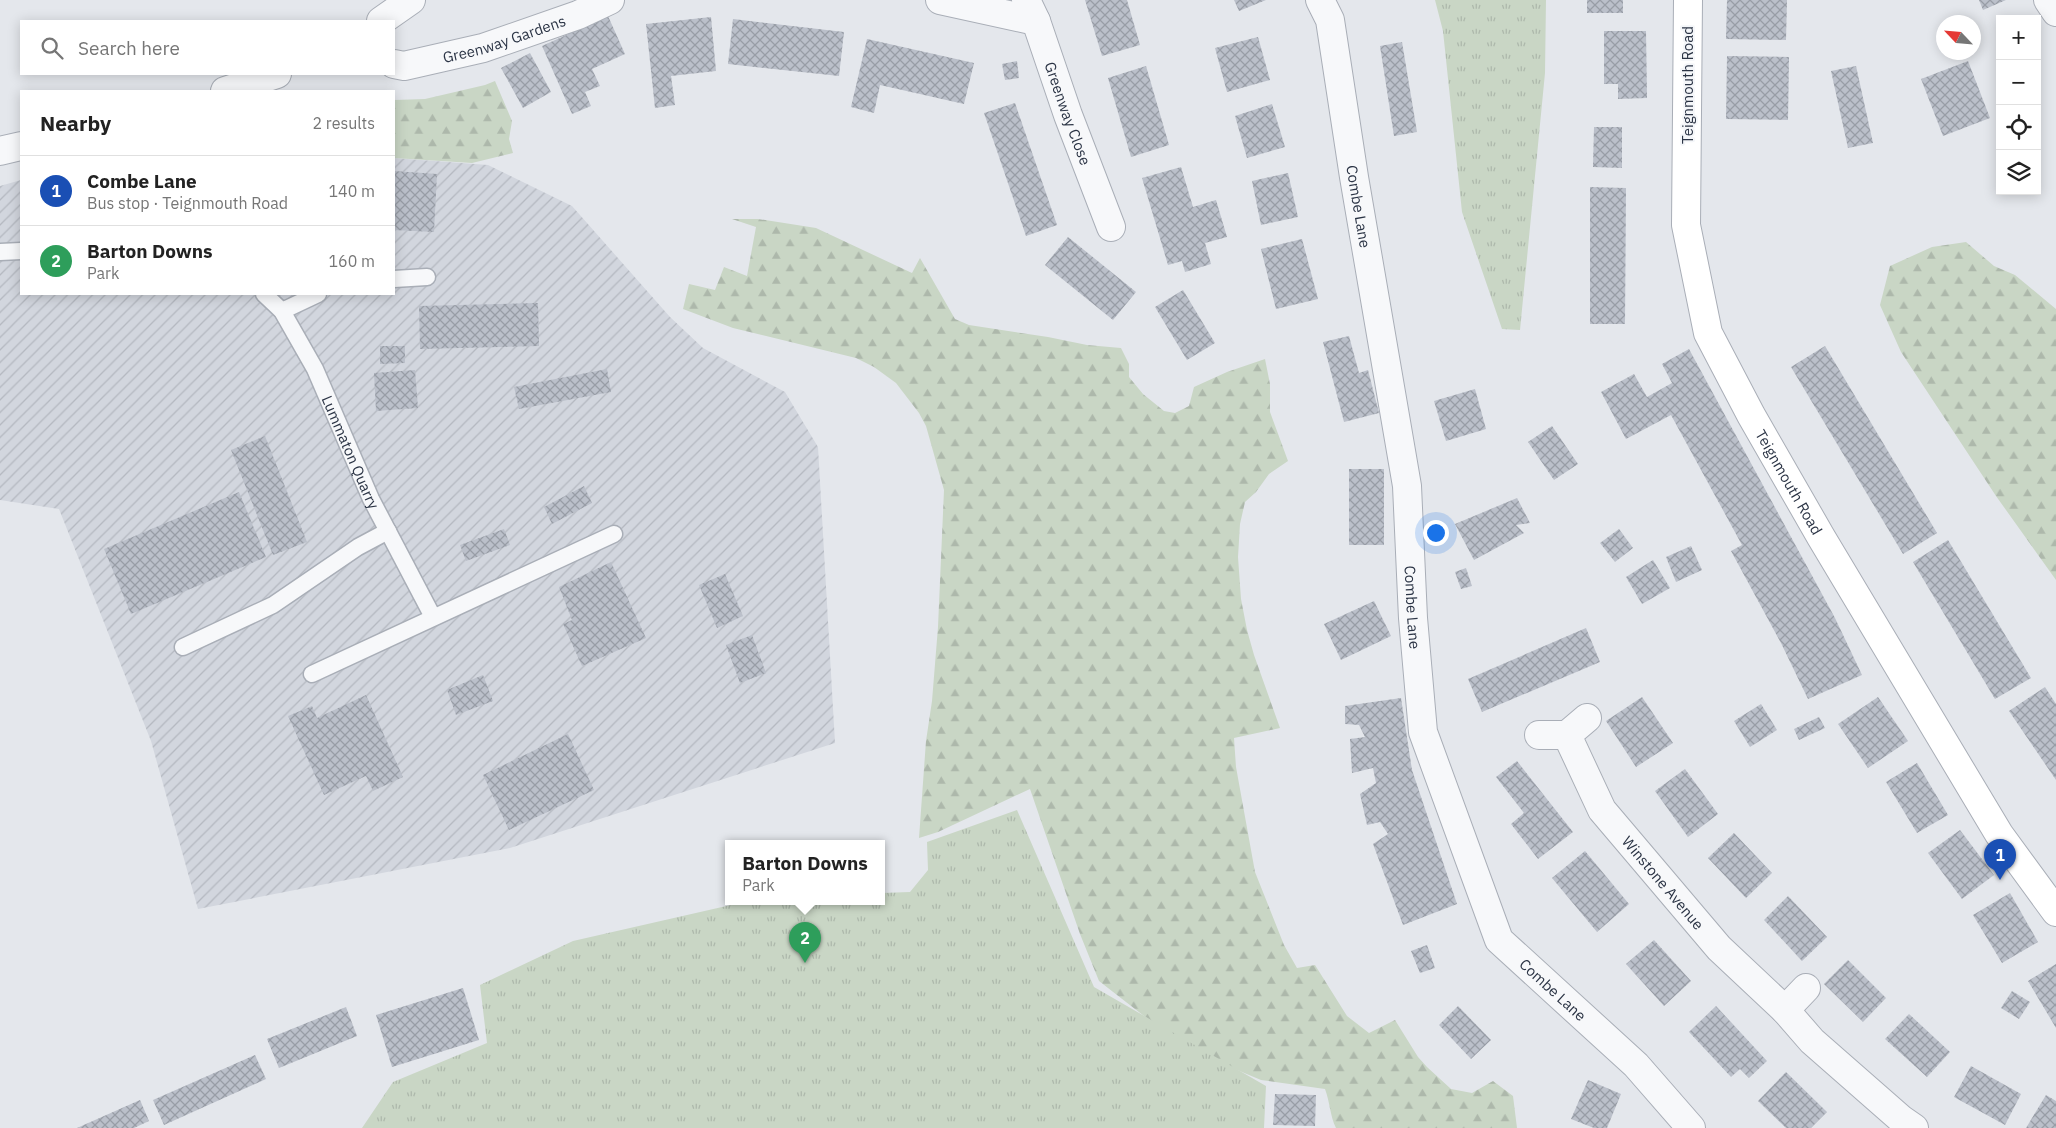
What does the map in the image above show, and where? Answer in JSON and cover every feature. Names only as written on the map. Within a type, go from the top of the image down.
[{"type":"main road","name":"Teignmouth Road","points":[[1688,0],[1686,225],[1708,333],[1751,415],[1821,537],[1999,834],[2056,912]]},
{"type":"street","points":[[382,20],[411,0]]},
{"type":"street","name":"Greenway Gardens","points":[[395,64],[404,66],[483,48],[578,15],[610,0]]},
{"type":"street","points":[[940,0],[1031,10]]},
{"type":"street","name":"Combe Lane","points":[[1320,0],[1330,20],[1354,176],[1407,486],[1413,618],[1423,732],[1499,940],[1636,1065],[1691,1128]]},
{"type":"street","points":[[2048,0],[2056,12]]},
{"type":"street","name":"Greenway Close","points":[[1031,10],[1068,115],[1112,227]]},
{"type":"street","points":[[228,90],[273,75]]},
{"type":"street","points":[[0,151],[20,146]]},
{"type":"street","name":"Winstone Avenue","points":[[1539,735],[1577,726],[1602,810],[1718,948],[1785,1010],[1812,1041],[1901,1119],[1914,1128]]},
{"type":"street","points":[[1785,1010],[1806,988]]},
{"type":"lane","points":[[0,252],[20,251]]},
{"type":"lane","points":[[395,279],[427,277]]},
{"type":"lane","name":"Lummaton Quarry","points":[[265,295],[282,311],[315,368],[371,499],[433,617]]},
{"type":"lane","points":[[282,311],[316,295]]},
{"type":"lane","points":[[183,647],[273,605],[358,547],[388,531]]},
{"type":"lane","points":[[312,674],[614,534]]},
{"type":"shaded area","points":[[395,158],[488,165],[572,206],[670,317],[703,348],[785,392],[818,447],[835,743],[510,848],[198,909],[151,741],[59,509],[0,500],[0,186],[20,180],[20,295],[395,295]]},
{"type":"green space","points":[[1435,0],[1546,0],[1545,73],[1520,330],[1502,329],[1462,212],[1443,31]]},
{"type":"green space","points":[[495,81],[512,121],[509,139],[513,153],[472,163],[395,158],[395,100],[425,99]]},
{"type":"green space","points":[[732,219],[758,219],[816,228],[912,273],[920,258],[955,319],[969,325],[1087,345],[1121,348],[1129,364],[1129,377],[1143,394],[1164,411],[1175,413],[1189,406],[1194,387],[1227,372],[1265,359],[1270,384],[1270,412],[1288,461],[1269,474],[1256,492],[1245,502],[1240,524],[1238,557],[1241,599],[1247,630],[1280,728],[1234,738],[1236,767],[1255,872],[1284,945],[1297,968],[1315,965],[1347,1016],[1369,1033],[1395,1020],[1418,1057],[1451,1089],[1472,1093],[1493,1081],[1513,1096],[1517,1128],[1336,1128],[1325,1089],[1261,1080],[1218,1062],[1153,1023],[1099,981],[1080,934],[1030,789],[938,832],[919,838],[926,741],[932,701],[938,627],[944,490],[926,426],[919,413],[896,383],[874,367],[856,358],[733,328],[683,309],[689,284],[715,290],[724,267],[747,276],[756,227]]},
{"type":"green space","points":[[1966,242],[1994,266],[2015,275],[2056,309],[2056,580],[1996,496],[1901,352],[1880,305],[1890,266],[1932,247]]},
{"type":"green space","points":[[1017,810],[1094,987],[1266,1086],[1264,1128],[362,1128],[393,1082],[487,1043],[480,985],[573,941],[731,905],[885,905],[885,893],[910,892],[928,870],[927,842]]},
{"type":"building","points":[[1085,0],[1127,0],[1140,45],[1102,56]]},
{"type":"building","points":[[1234,0],[1266,0],[1239,11]]},
{"type":"building","points":[[1587,0],[1623,0],[1623,13],[1587,13]]},
{"type":"building","points":[[1727,0],[1787,0],[1786,40],[1726,39]]},
{"type":"building","points":[[1979,0],[2006,0],[1983,10]]},
{"type":"building","points":[[608,16],[625,54],[592,69],[600,86],[585,92],[591,106],[572,114],[542,46]]},
{"type":"building","points":[[711,17],[716,71],[671,76],[675,105],[655,108],[646,24]]},
{"type":"building","points":[[733,19],[844,32],[839,76],[728,64]]},
{"type":"building","points":[[1604,31],[1646,31],[1647,98],[1618,99],[1618,84],[1604,84]]},
{"type":"building","points":[[1258,37],[1270,80],[1227,92],[1215,48]]},
{"type":"building","points":[[867,39],[974,63],[964,104],[880,85],[874,113],[851,107]]},
{"type":"building","points":[[1402,42],[1417,132],[1394,136],[1380,46]]},
{"type":"building","points":[[530,53],[551,92],[523,108],[501,68]]},
{"type":"building","points":[[1727,56],[1789,57],[1788,120],[1726,119]]},
{"type":"building","points":[[1017,61],[1019,78],[1005,80],[1002,64]]},
{"type":"building","points":[[1968,61],[1990,118],[1943,136],[1921,79]]},
{"type":"building","points":[[1146,66],[1169,145],[1131,157],[1108,78]]},
{"type":"building","points":[[1856,66],[1873,143],[1848,148],[1831,71]]},
{"type":"building","points":[[1015,103],[1057,225],[1026,236],[984,113]]},
{"type":"building","points":[[1272,104],[1285,147],[1247,158],[1235,116]]},
{"type":"building","points":[[1594,127],[1622,127],[1622,168],[1593,167]]},
{"type":"building","points":[[1181,167],[1193,207],[1216,200],[1227,237],[1205,243],[1211,264],[1185,272],[1182,261],[1168,265],[1142,178]]},
{"type":"building","points":[[395,171],[437,174],[434,232],[395,230]]},
{"type":"building","points":[[1288,173],[1298,217],[1261,225],[1252,181]]},
{"type":"building","points":[[1590,187],[1626,188],[1625,324],[1590,324]]},
{"type":"building","points":[[1068,237],[1136,292],[1113,320],[1045,265]]},
{"type":"building","points":[[1302,239],[1318,299],[1276,309],[1261,249]]},
{"type":"building","points":[[1183,290],[1215,343],[1187,360],[1155,307]]},
{"type":"building","points":[[538,303],[539,346],[420,349],[419,306]]},
{"type":"building","points":[[1349,336],[1359,373],[1368,370],[1379,413],[1344,422],[1323,342]]},
{"type":"building","points":[[380,346],[405,346],[405,363],[380,364]]},
{"type":"building","points":[[1825,346],[1937,533],[1903,554],[1791,367]]},
{"type":"building","points":[[1689,349],[1835,618],[1862,675],[1808,699],[1781,643],[1731,551],[1742,545],[1671,415],[1626,439],[1601,392],[1634,374],[1647,397],[1672,383],[1662,364]]},
{"type":"building","points":[[607,369],[611,392],[519,409],[514,387]]},
{"type":"building","points":[[415,370],[418,408],[376,411],[374,373]]},
{"type":"building","points":[[1475,389],[1486,429],[1446,441],[1434,401]]},
{"type":"building","points":[[1552,426],[1578,464],[1554,480],[1528,442]]},
{"type":"building","points":[[265,436],[307,542],[273,555],[231,450]]},
{"type":"building","points":[[1349,469],[1384,469],[1384,545],[1349,545]]},
{"type":"building","points":[[584,486],[592,503],[552,524],[544,507]]},
{"type":"building","points":[[239,492],[266,557],[131,614],[104,549]]},
{"type":"building","points":[[1517,498],[1530,523],[1516,525],[1524,533],[1474,560],[1455,524]]},
{"type":"building","points":[[504,529],[510,545],[466,561],[460,545]]},
{"type":"building","points":[[1619,529],[1633,548],[1615,562],[1600,543]]},
{"type":"building","points":[[1948,540],[2031,678],[1995,699],[1913,562]]},
{"type":"building","points":[[1691,546],[1702,570],[1676,582],[1666,557]]},
{"type":"building","points":[[1653,560],[1670,588],[1642,604],[1626,577]]},
{"type":"building","points":[[611,562],[646,638],[582,666],[563,624],[572,620],[559,587]]},
{"type":"building","points":[[1466,568],[1472,586],[1461,589],[1455,572]]},
{"type":"building","points":[[725,574],[743,616],[717,628],[699,585]]},
{"type":"building","points":[[1374,601],[1391,636],[1341,660],[1324,624]]},
{"type":"building","points":[[1586,628],[1600,662],[1482,712],[1468,679]]},
{"type":"building","points":[[752,635],[766,673],[740,683],[726,645]]},
{"type":"building","points":[[483,675],[493,701],[456,715],[447,690]]},
{"type":"building","points":[[2045,687],[2056,704],[2056,780],[2009,711]]},
{"type":"building","points":[[366,695],[403,777],[373,791],[366,776],[324,795],[288,716],[312,706],[317,718]]},
{"type":"building","points":[[1642,697],[1673,743],[1636,767],[1606,721]]},
{"type":"building","points":[[1878,697],[1908,741],[1868,768],[1838,724]]},
{"type":"building","points":[[1401,698],[1412,770],[1457,904],[1403,925],[1373,844],[1388,834],[1380,822],[1367,825],[1360,794],[1376,783],[1373,768],[1352,773],[1350,739],[1365,737],[1359,725],[1345,724],[1345,706]]},
{"type":"building","points":[[1761,704],[1777,730],[1750,747],[1734,721]]},
{"type":"building","points":[[1819,717],[1825,728],[1799,740],[1794,729]]},
{"type":"building","points":[[568,734],[594,790],[509,830],[483,775]]},
{"type":"building","points":[[1517,761],[1573,832],[1538,859],[1511,824],[1524,813],[1496,777]]},
{"type":"building","points":[[1917,763],[1948,815],[1917,833],[1886,782]]},
{"type":"building","points":[[1685,769],[1718,814],[1688,837],[1655,791]]},
{"type":"building","points":[[1960,830],[1994,875],[1962,899],[1928,853]]},
{"type":"building","points":[[1734,833],[1772,873],[1746,898],[1708,858]]},
{"type":"building","points":[[1585,851],[1629,904],[1597,932],[1552,878]]},
{"type":"building","points":[[2010,893],[2038,942],[2002,963],[1973,915]]},
{"type":"building","points":[[1788,896],[1827,937],[1802,961],[1764,920]]},
{"type":"building","points":[[1654,940],[1691,981],[1664,1006],[1626,964]]},
{"type":"building","points":[[1427,945],[1435,968],[1420,973],[1411,951]]},
{"type":"building","points":[[1848,960],[1886,998],[1863,1022],[1824,984]]},
{"type":"building","points":[[2056,964],[2056,1028],[2028,981]]},
{"type":"building","points":[[463,988],[479,1040],[392,1067],[376,1015]]},
{"type":"building","points":[[2012,991],[2030,1002],[2019,1019],[2001,1008]]},
{"type":"building","points":[[1458,1006],[1491,1040],[1471,1059],[1439,1025]]},
{"type":"building","points":[[1716,1006],[1767,1061],[1749,1078],[1740,1069],[1731,1077],[1689,1032]]},
{"type":"building","points":[[346,1007],[357,1036],[279,1068],[267,1039]]},
{"type":"building","points":[[1909,1014],[1950,1052],[1927,1077],[1885,1039]]},
{"type":"building","points":[[255,1055],[266,1079],[164,1125],[153,1100]]},
{"type":"building","points":[[1971,1066],[2021,1094],[2005,1125],[1954,1097]]},
{"type":"building","points":[[1786,1072],[1827,1112],[1811,1128],[1786,1128],[1758,1101]]},
{"type":"building","points":[[1588,1080],[1621,1094],[1607,1128],[1594,1128],[1571,1119]]},
{"type":"building","points":[[1275,1094],[1316,1095],[1315,1126],[1273,1125]]},
{"type":"building","points":[[2046,1095],[2056,1101],[2056,1128],[2026,1128]]},
{"type":"building","points":[[140,1100],[149,1121],[134,1128],[77,1128]]},
{"type":"place","name":"Combe Lane","points":[[2000,880]]},
{"type":"place","name":"Barton Downs","points":[[805,963]]}]
